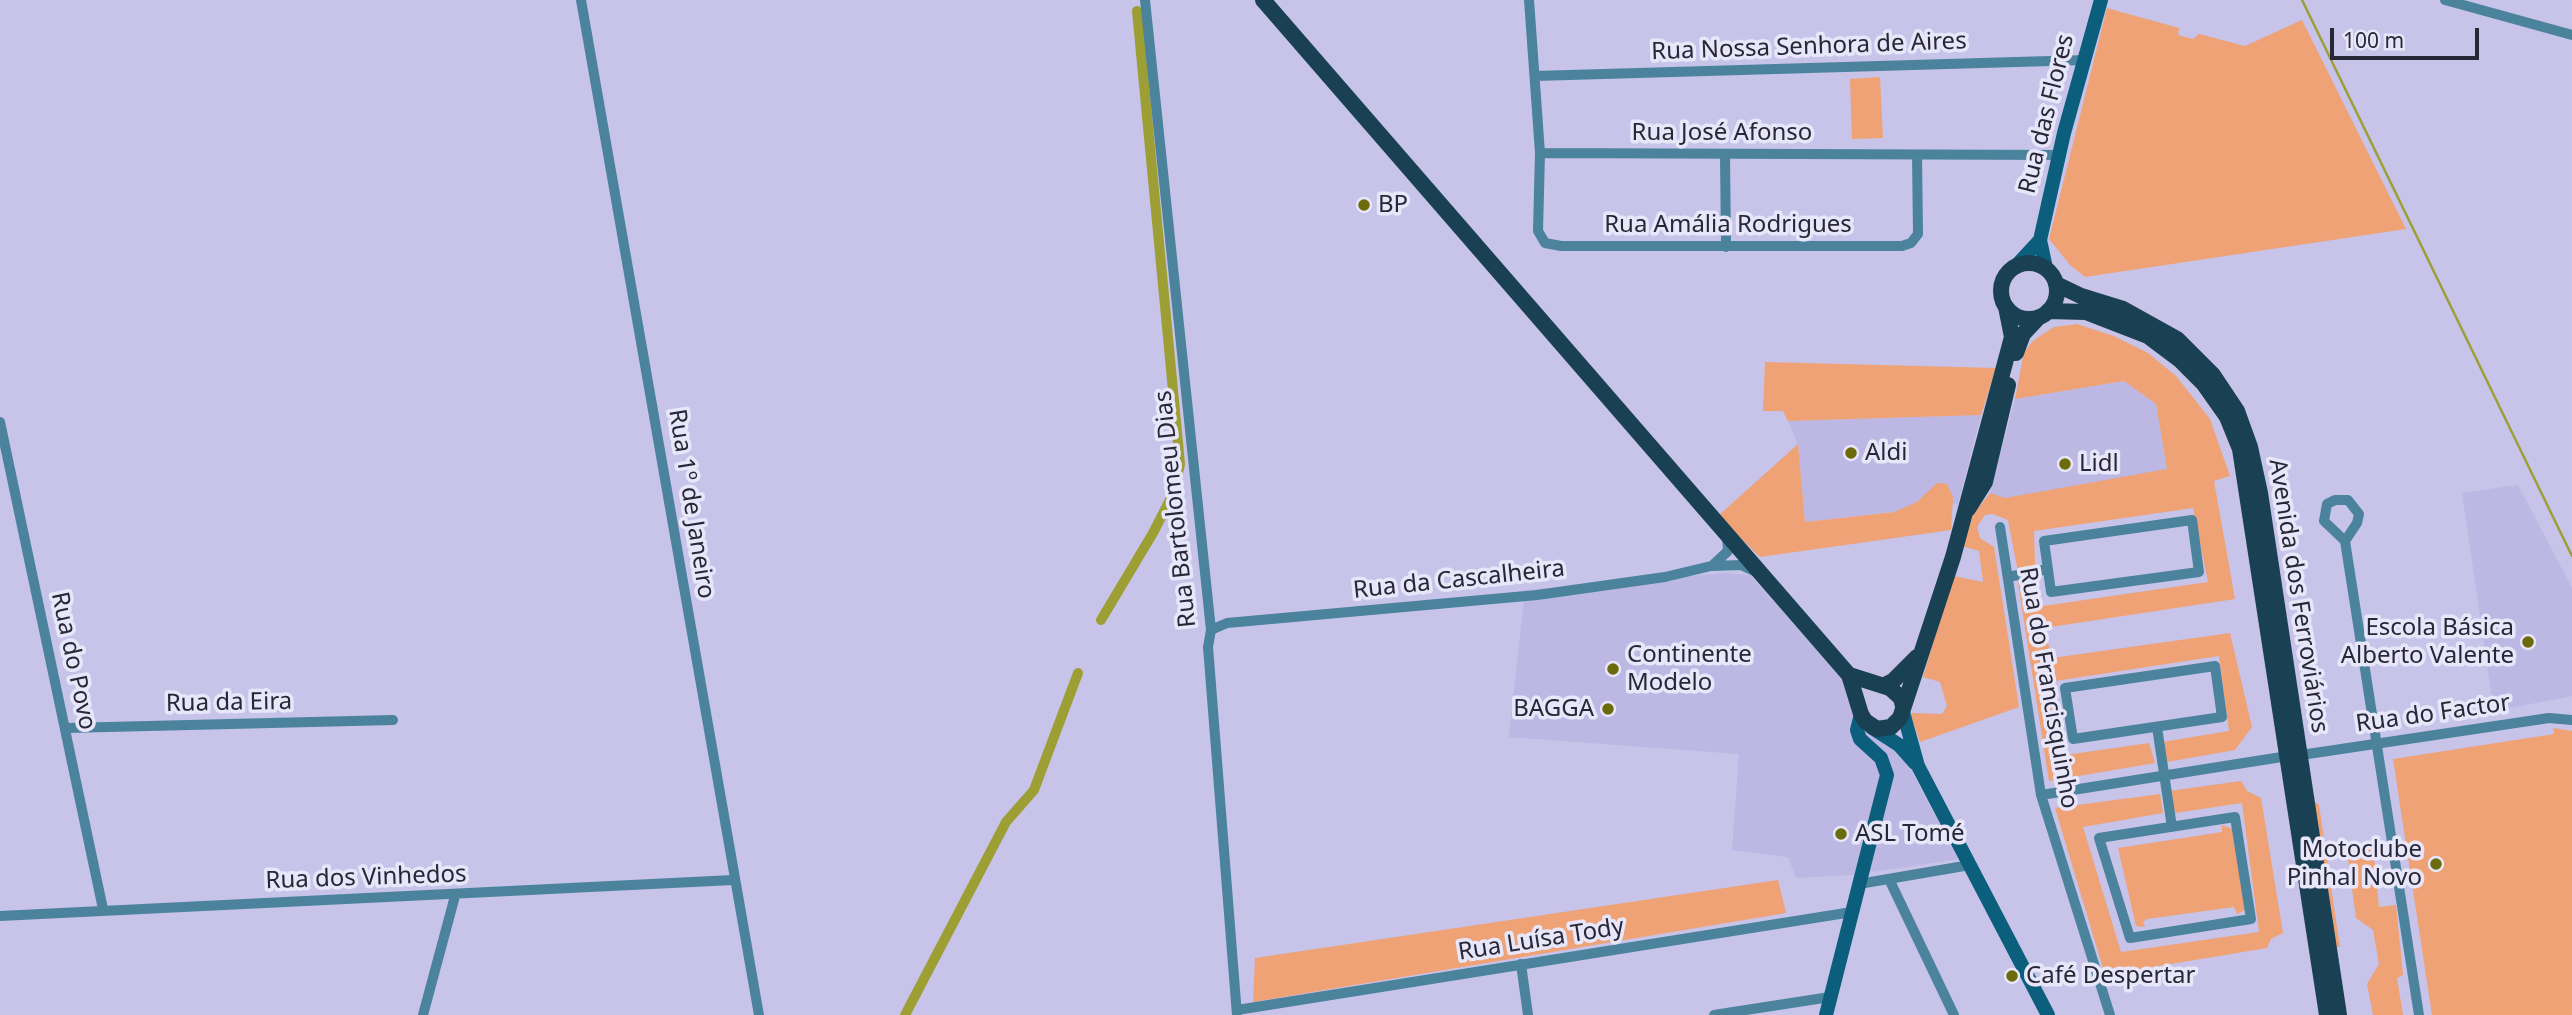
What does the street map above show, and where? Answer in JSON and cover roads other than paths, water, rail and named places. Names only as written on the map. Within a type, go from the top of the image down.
[{"type":"main road","points":[[1263,0],[1849,675],[1864,715],[1891,727],[1903,709],[1963,517],[2012,337],[2002,285],[2016,266],[2031,263],[2046,268],[2056,284],[2056,299],[2025,331],[2018,345],[1987,475],[1963,517]]},
{"type":"main road","name":"Avenida dos Ferroviários","points":[[2056,284],[2143,318],[2177,339],[2213,374],[2238,411],[2250,447],[2260,494],[2327,1015]]},
{"type":"main road","points":[[2007,307],[2018,316],[2043,314]]},
{"type":"main road","name":"Avenida dos Ferroviários","points":[[2043,314],[2086,312],[2148,336],[2188,368],[2227,417],[2240,449],[2339,1015]]},
{"type":"main road","points":[[1864,715],[1870,689],[1881,686],[1907,670],[1919,655]]},
{"type":"main road","points":[[1849,675],[1897,692],[1903,709]]},
{"type":"street","name":"Rua 1º de Janeiro","points":[[581,0],[638,309],[733,880],[759,1015]]},
{"type":"street","name":"Rua Bartolomeu Dias","points":[[1145,0],[1211,630],[1208,647],[1237,1012]]},
{"type":"street","points":[[1529,0],[1540,153]]},
{"type":"street","name":"Rua das Flores","points":[[2039,240],[2101,0]]},
{"type":"street","points":[[2445,0],[2572,35]]},
{"type":"street","name":"Rua Nossa Senhora de Aires","points":[[1535,76],[2085,60]]},
{"type":"street","name":"Rua José Afonso","points":[[1540,153],[2059,155]]},
{"type":"street","name":"Rua Amália Rodrigues","points":[[1540,153],[1538,231],[1545,243],[1561,246],[1726,247],[1902,246],[1911,243],[1918,234],[1917,155]]},
{"type":"street","points":[[1725,155],[1726,247]]},
{"type":"street","points":[[2016,266],[2028,256],[2039,240]]},
{"type":"street","points":[[2039,240],[2046,268]]},
{"type":"street","name":"Rua do Povo","points":[[0,422],[103,909]]},
{"type":"street","points":[[2192,520],[2199,572],[2051,592],[2048,569],[2044,541],[2192,520]]},
{"type":"street","name":"Rua do Francisquinho","points":[[2000,527],[2041,795],[2110,1015]]},
{"type":"street","points":[[1711,566],[1728,551],[1727,535]]},
{"type":"street","points":[[2345,541],[2419,1015]]},
{"type":"street","name":"Rua da Cascalheira","points":[[1211,630],[1227,623],[1537,595],[1665,577],[1711,566],[1741,565],[1762,575]]},
{"type":"street","points":[[2008,577],[2048,569]]},
{"type":"street","points":[[2215,666],[2222,717],[2157,727],[2073,739],[2065,688],[2215,666]]},
{"type":"street","points":[[1903,709],[1918,766],[2048,1015]]},
{"type":"street","points":[[1826,1015],[1887,775],[1881,758],[1860,739],[1857,730],[1864,715],[1899,745],[1918,766]]},
{"type":"street","name":"Rua do Factor","points":[[2041,795],[2549,718],[2572,720]]},
{"type":"street","name":"Rua da Eira","points":[[66,728],[393,720]]},
{"type":"street","points":[[2157,727],[2172,827]]},
{"type":"street","points":[[2235,817],[2251,919],[2130,939],[2099,838],[2172,827],[2235,817]]},
{"type":"street","points":[[1859,884],[1970,865]]},
{"type":"street","points":[[1889,879],[1954,1015]]},
{"type":"street","name":"Rua dos Vinhedos","points":[[0,916],[103,909],[455,896],[733,880]]},
{"type":"street","points":[[423,1015],[455,896]]},
{"type":"street","name":"Rua Luísa Tody","points":[[1237,1012],[1852,912]]},
{"type":"street","points":[[1521,964],[1528,1015]]},
{"type":"street","points":[[1714,1015],[1830,997]]},
{"type":"waterway","points":[[2302,0],[2572,556]]},
{"type":"waterway","points":[[1101,620],[1174,492],[1180,464],[1137,11]]},
{"type":"waterway","points":[[905,1015],[1006,822],[1034,790],[1078,673]]},
{"type":"place","name":"BP","points":[[1364,205]]},
{"type":"place","name":"Aldi","points":[[1851,453]]},
{"type":"place","name":"Lidl","points":[[2065,464]]},
{"type":"place","name":"Escola Básica Alberto Valente","points":[[2528,642]]},
{"type":"place","name":"Continente Modelo","points":[[1613,669]]},
{"type":"place","name":"BAGGA","points":[[1608,709]]},
{"type":"place","name":"ASL Tomé","points":[[1841,834]]},
{"type":"place","name":"Motoclube Pinhal Novo","points":[[2436,864]]},
{"type":"place","name":"Café Despertar","points":[[2012,976]]}]
